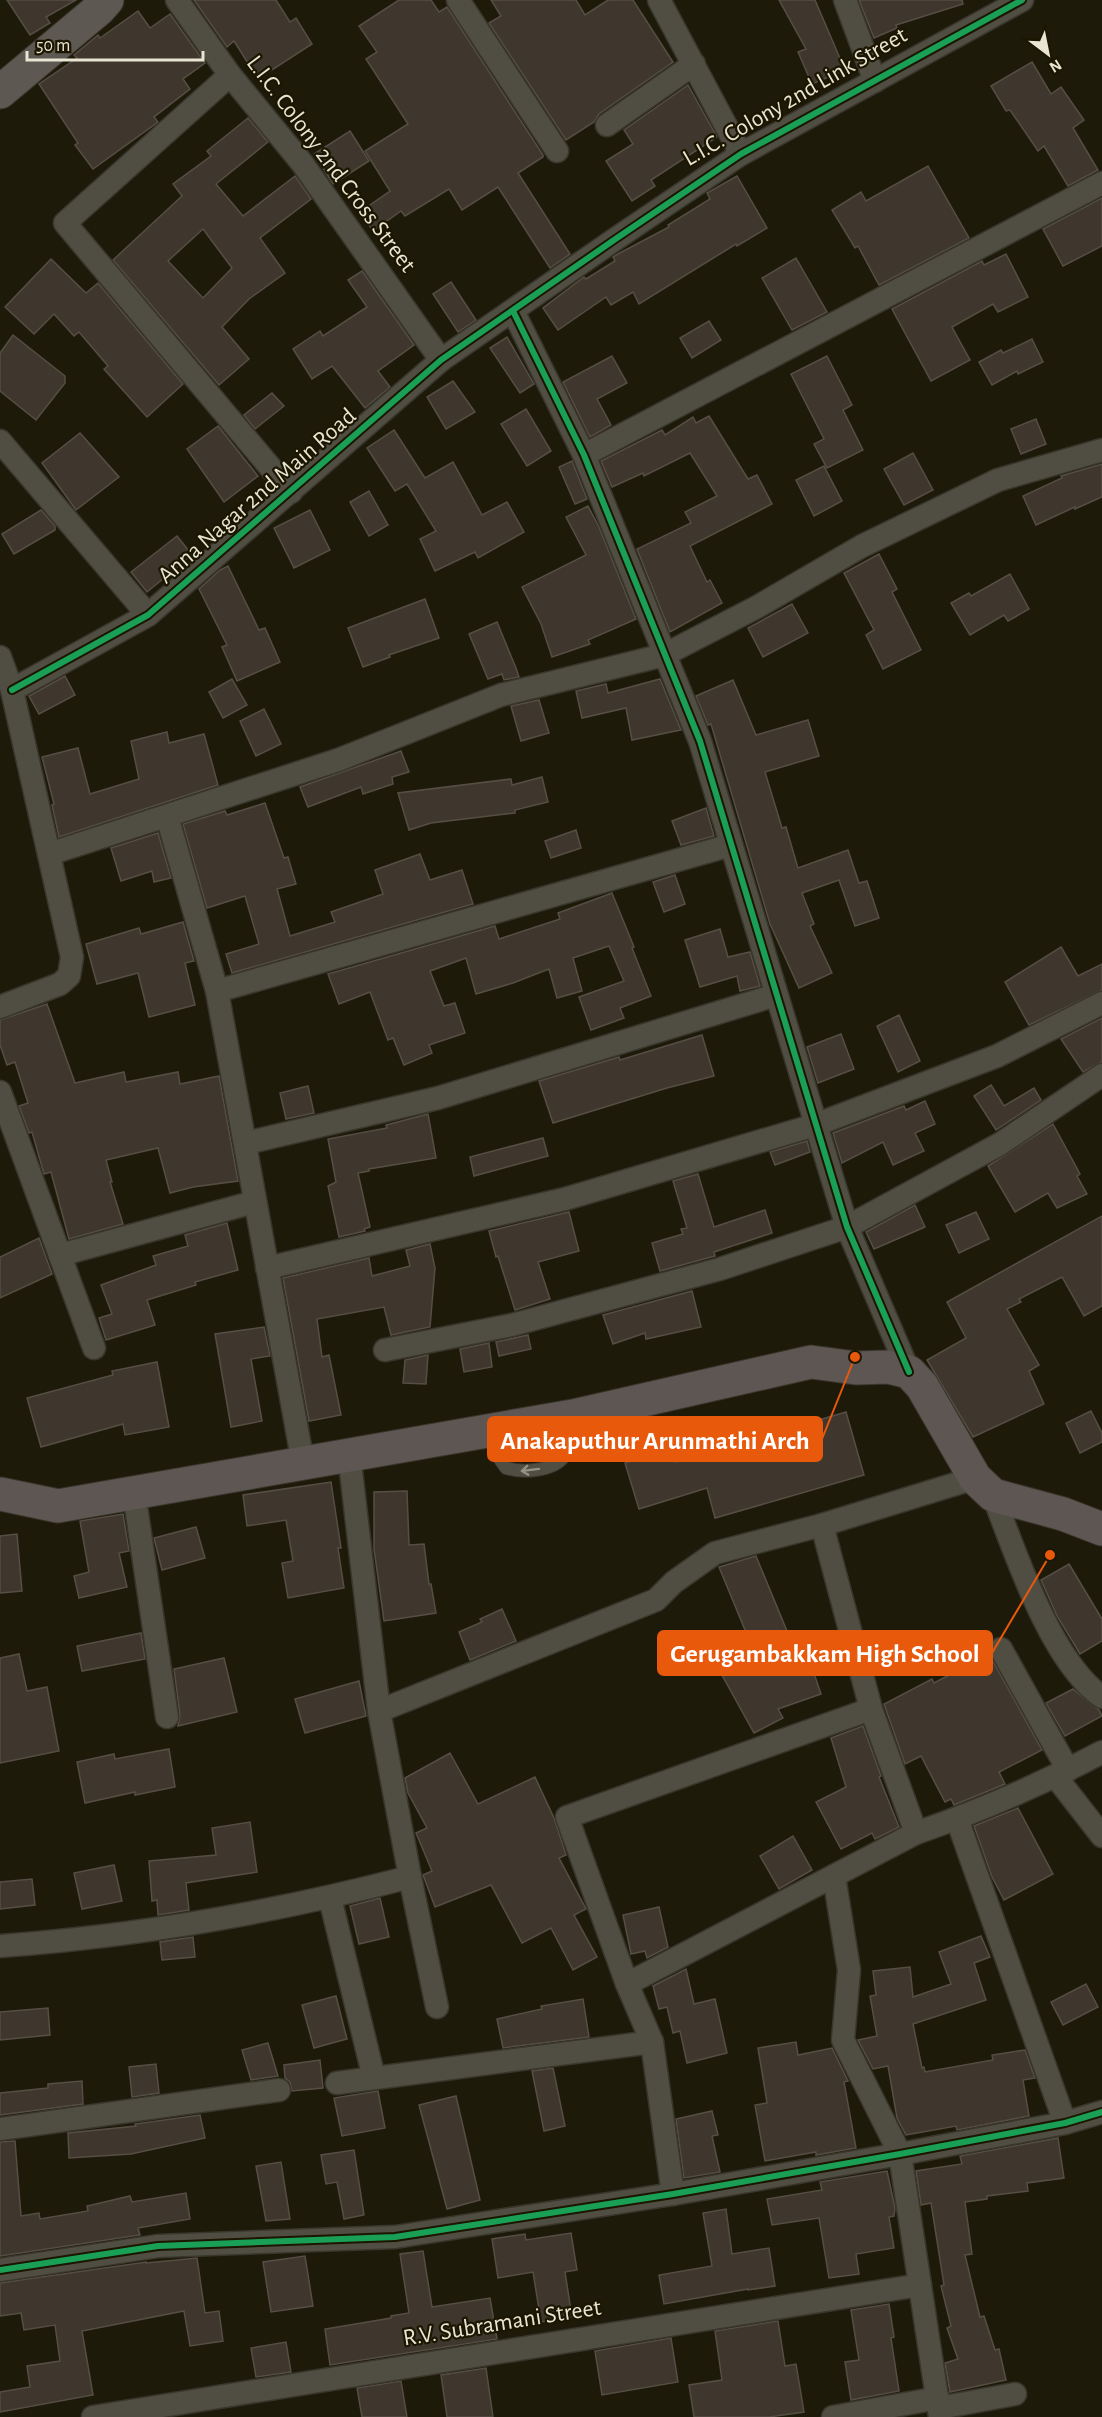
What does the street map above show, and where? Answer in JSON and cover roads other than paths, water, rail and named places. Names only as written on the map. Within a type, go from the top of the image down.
[{"type":"main road","points":[[0,1494],[58,1506],[573,1416],[811,1362],[856,1368],[888,1367],[909,1372],[922,1386],[984,1487],[1102,1529]]},
{"type":"street","points":[[0,92],[107,0]]},
{"type":"street","name":"L.I.C. Colony 2nd Cross Street","points":[[177,0],[231,75],[302,163],[441,360]]},
{"type":"street","points":[[458,0],[557,152]]},
{"type":"street","points":[[659,0],[741,154]]},
{"type":"street","points":[[845,0],[875,81]]},
{"type":"street","name":"L.I.C. Colony 2nd Link Street","points":[[513,311],[741,154],[1022,0]]},
{"type":"street","points":[[607,125],[694,64]]},
{"type":"street","points":[[231,75],[64,224],[291,492]]},
{"type":"street","points":[[584,455],[1102,183]]},
{"type":"street","points":[[513,311],[584,455],[700,741],[847,1227],[909,1372]]},
{"type":"street","name":"Anna Nagar 2nd Main Road","points":[[12,690],[148,615],[441,360],[513,311]]},
{"type":"street","points":[[0,441],[148,615]]},
{"type":"street","points":[[49,854],[338,760],[501,695],[664,655],[757,607],[862,546],[998,480],[1102,450]]},
{"type":"street","points":[[0,657],[12,690],[72,957],[69,976],[60,984],[0,1007]]},
{"type":"street","points":[[167,816],[217,991],[303,1463]]},
{"type":"street","points":[[217,991],[731,845]]},
{"type":"street","points":[[246,1143],[438,1098],[776,995]]},
{"type":"street","points":[[267,1268],[565,1199],[815,1125],[997,1056],[1102,1003]]},
{"type":"street","points":[[385,1350],[513,1325],[720,1269],[847,1227],[1000,1144],[1102,1075]]},
{"type":"street","points":[[0,1092],[94,1348]]},
{"type":"street","points":[[60,1255],[254,1202]]},
{"type":"street","points":[[349,1454],[379,1711],[437,2007]]},
{"type":"street","points":[[379,1711],[656,1600],[681,1576],[715,1553],[984,1487],[1036,1605],[1080,1676],[1102,1697]]},
{"type":"street","points":[[134,1493],[167,1717]]},
{"type":"street","points":[[822,1525],[872,1709],[916,1833]]},
{"type":"street","points":[[1001,1649],[1062,1774],[1102,1836]]},
{"type":"street","points":[[673,2194],[652,2042],[627,1984],[567,1817],[872,1709]]},
{"type":"street","points":[[627,1984],[916,1833],[957,1819],[1062,1774],[1102,1752]]},
{"type":"street","points":[[957,1819],[1065,2123]]},
{"type":"street","points":[[834,1876],[849,1970],[843,2040],[900,2154],[939,2407]]},
{"type":"street","points":[[0,1946],[46,1943],[206,1921],[330,1898],[410,1877]]},
{"type":"street","points":[[330,1898],[374,2078]]},
{"type":"street","points":[[337,2083],[652,2042]]},
{"type":"street","points":[[0,2129],[279,2090]]},
{"type":"street","points":[[0,2270],[158,2246],[395,2236],[673,2194],[1065,2123],[1102,2112]]},
{"type":"street","name":"R.V. Subramani Street","points":[[93,2417],[154,2412],[920,2285]]},
{"type":"street","points":[[833,2417],[939,2407],[1015,2394]]},
{"type":"lane","points":[[493,1430],[499,1458],[506,1468],[517,1471],[533,1470],[554,1463],[567,1452],[573,1416]]},
{"type":"place","name":"Anakaputhur Arunmathi Arch","points":[[855,1357]]},
{"type":"place","name":"Gerugambakkam High School","points":[[1050,1555]]}]
